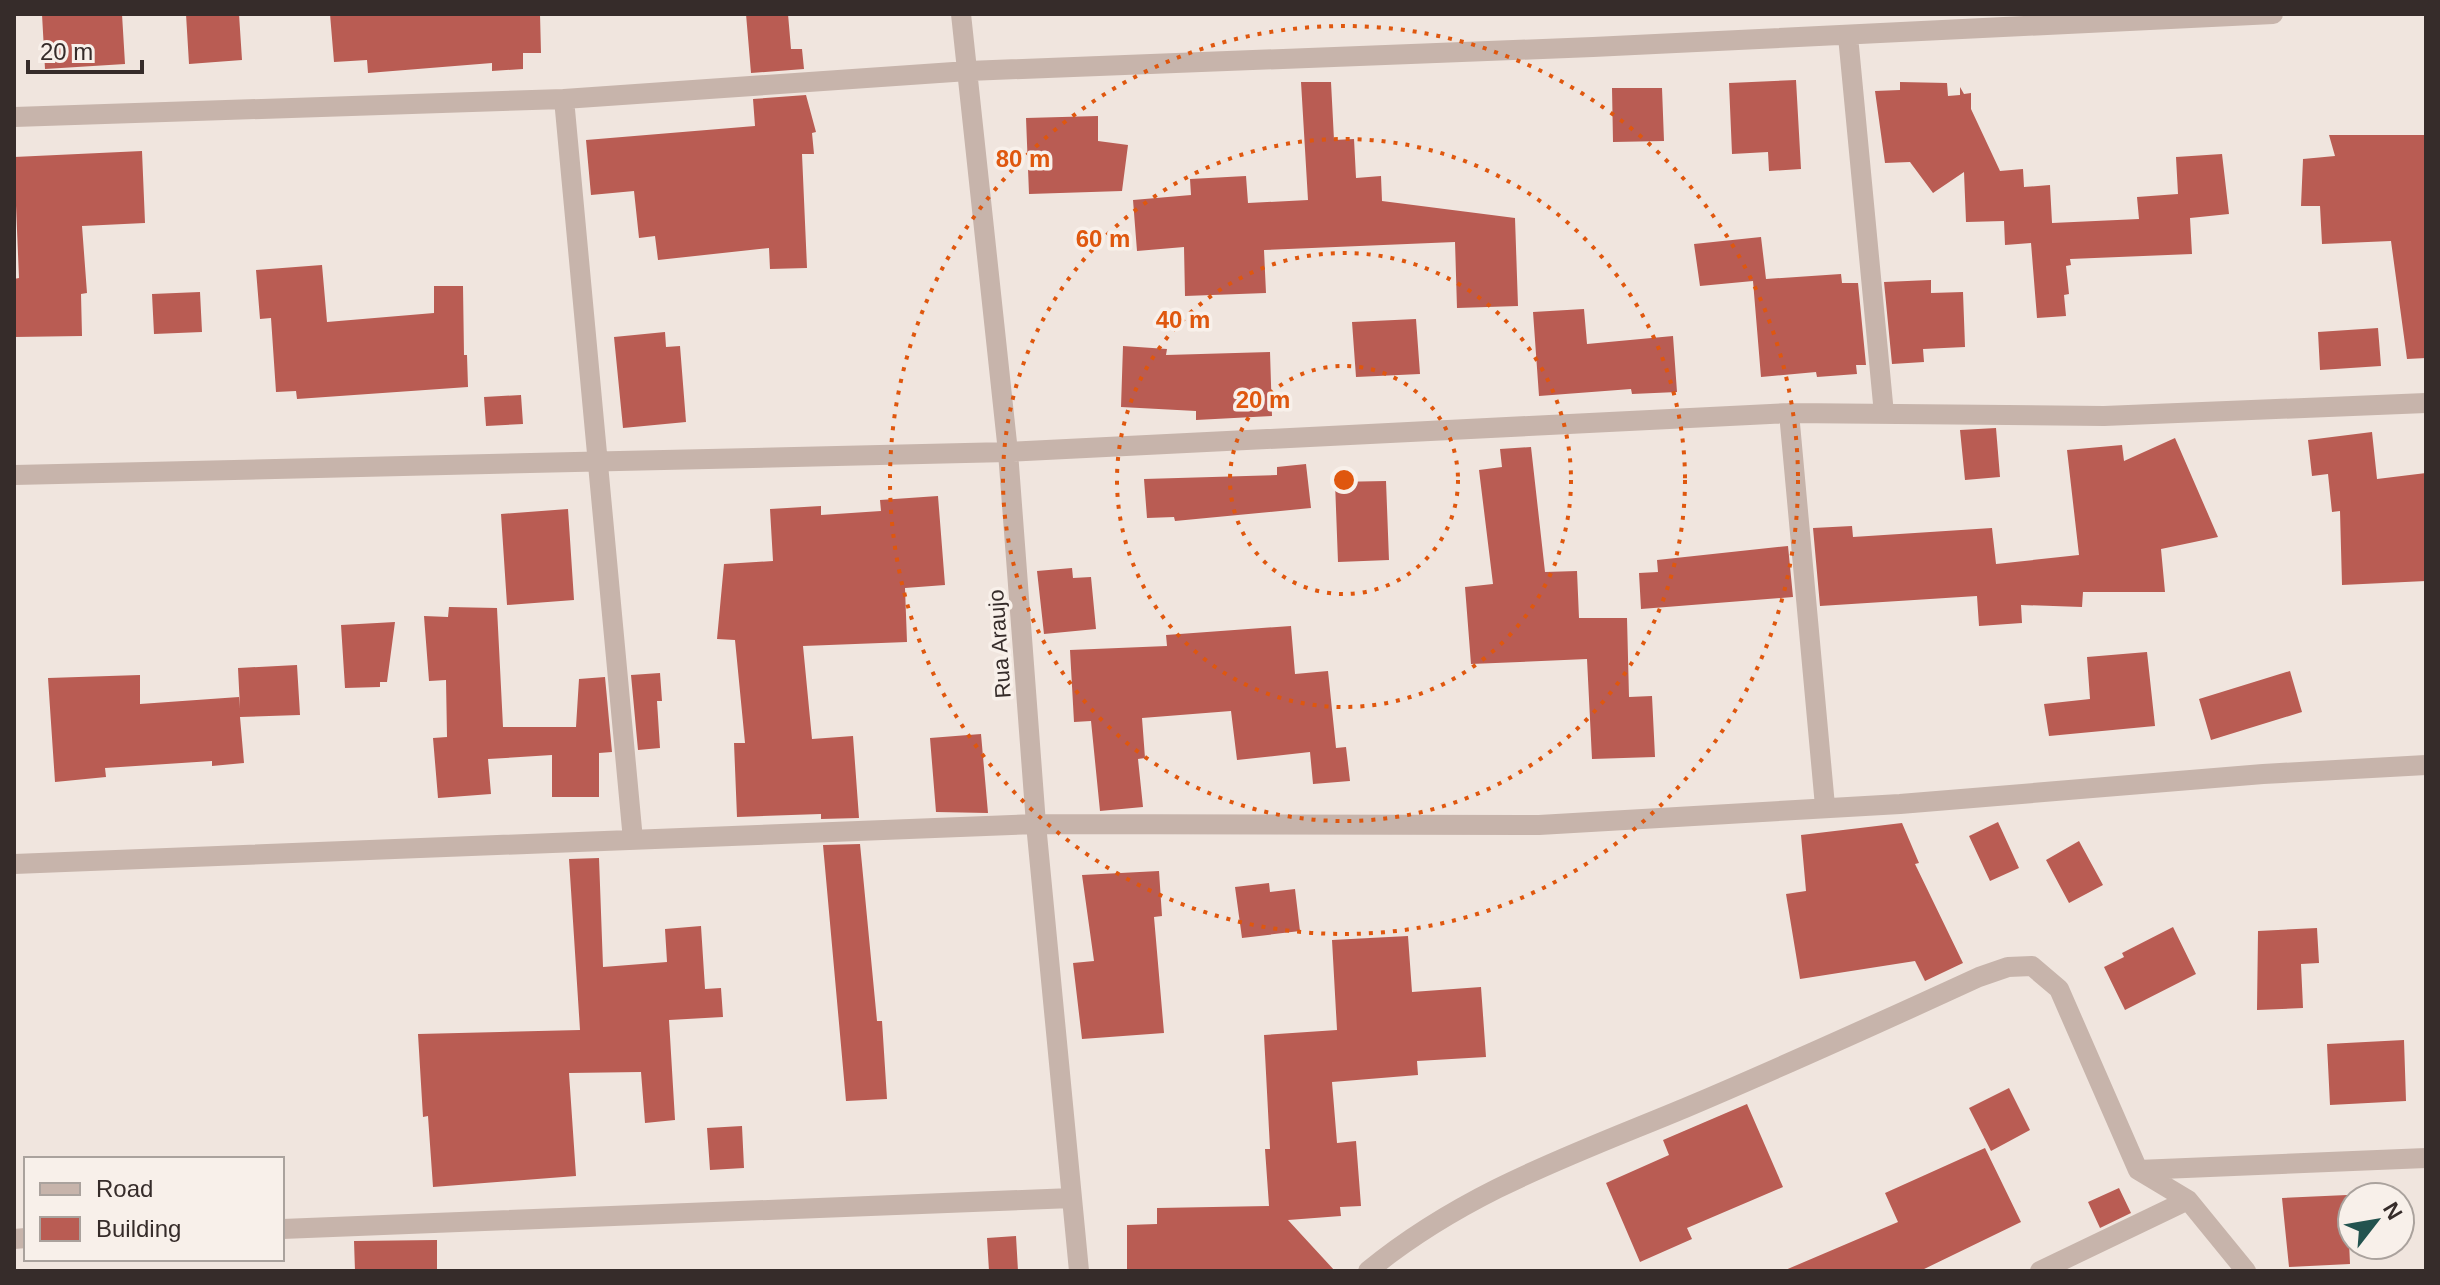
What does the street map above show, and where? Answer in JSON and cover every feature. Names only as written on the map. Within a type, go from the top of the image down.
[{"type":"street","name":"Rua Araujo","points":[[961,14],[1008,452],[1036,824],[1079,1271]]},
{"type":"street","points":[[14,117],[564,99],[968,71],[1848,36],[2273,14]]},
{"type":"street","points":[[1848,36],[1884,414]]},
{"type":"street","points":[[564,99],[633,840]]},
{"type":"street","points":[[14,475],[1008,452],[1789,413],[2104,416],[2426,403]]},
{"type":"street","points":[[1789,413],[1825,806]]},
{"type":"street","points":[[14,864],[1036,824],[1539,825],[1900,804],[2263,774],[2426,765]]},
{"type":"street","points":[[1368,1271],[1402,1243],[1477,1196],[1796,1061],[1979,977],[2008,967],[2032,966],[2059,989],[2138,1170],[2188,1200],[2246,1271]]},
{"type":"street","points":[[2138,1170],[2426,1158]]},
{"type":"street","points":[[284,1229],[1072,1198]]},
{"type":"street","points":[[2040,1271],[2188,1200]]},
{"type":"building","points":[[42,14],[122,14],[125,64],[45,69]]},
{"type":"building","points":[[186,14],[239,14],[242,60],[189,64]]},
{"type":"building","points":[[330,14],[540,14],[541,53],[523,53],[523,69],[492,71],[492,63],[368,73],[367,60],[334,62]]},
{"type":"building","points":[[746,14],[788,14],[791,49],[802,49],[804,69],[751,73]]},
{"type":"building","points":[[1796,80],[1801,169],[1769,171],[1768,152],[1732,154],[1729,83]]},
{"type":"building","points":[[1301,82],[1331,82],[1334,140],[1354,139],[1356,178],[1381,176],[1382,201],[1515,218],[1518,306],[1457,308],[1455,242],[1264,250],[1266,293],[1185,296],[1184,247],[1137,251],[1133,200],[1191,195],[1190,179],[1246,176],[1248,203],[1308,200]]},
{"type":"building","points":[[1900,82],[1947,83],[1948,96],[1960,95],[1960,87],[1964,94],[1971,93],[1971,109],[2000,171],[2023,169],[2024,187],[2050,185],[2052,223],[2139,219],[2137,197],[2178,194],[2176,157],[2222,154],[2229,214],[2190,218],[2192,254],[2070,259],[2071,265],[2066,266],[2069,294],[2064,295],[2066,316],[2037,318],[2031,243],[2005,245],[2004,221],[1966,222],[1964,172],[1933,193],[1910,162],[1885,163],[1875,91],[1900,90]]},
{"type":"building","points":[[1612,88],[1662,88],[1664,141],[1613,142]]},
{"type":"building","points":[[806,95],[816,132],[812,133],[814,154],[802,154],[807,268],[770,269],[769,248],[658,260],[655,236],[639,238],[634,191],[591,195],[586,140],[755,126],[753,99]]},
{"type":"building","points":[[1098,116],[1098,141],[1128,145],[1122,191],[1029,194],[1026,118]]},
{"type":"building","points":[[2329,135],[2426,135],[2426,358],[2407,359],[2391,241],[2322,244],[2320,206],[2301,206],[2303,159],[2335,156]]},
{"type":"building","points":[[142,151],[145,223],[82,226],[87,293],[81,294],[82,336],[14,337],[14,279],[19,278],[14,157]]},
{"type":"building","points":[[1761,237],[1766,279],[1841,274],[1842,283],[1858,283],[1866,365],[1856,365],[1857,374],[1817,377],[1816,372],[1761,377],[1753,281],[1700,286],[1694,244]]},
{"type":"building","points":[[322,265],[327,322],[434,313],[434,286],[463,286],[464,355],[467,355],[468,387],[297,399],[296,391],[276,392],[271,318],[260,319],[256,270]]},
{"type":"building","points":[[1931,280],[1931,293],[1963,292],[1965,347],[1923,349],[1924,362],[1892,364],[1884,282]]},
{"type":"building","points":[[200,292],[202,332],[154,334],[152,294]]},
{"type":"building","points":[[1584,309],[1587,344],[1673,336],[1677,392],[1632,394],[1631,389],[1539,396],[1533,312]]},
{"type":"building","points":[[1416,319],[1420,374],[1356,377],[1352,322]]},
{"type":"building","points":[[2378,328],[2381,366],[2320,370],[2318,332]]},
{"type":"building","points":[[665,332],[666,347],[680,346],[686,422],[623,428],[614,337]]},
{"type":"building","points":[[1123,346],[1167,349],[1166,355],[1270,352],[1272,416],[1196,420],[1196,411],[1121,407]]},
{"type":"building","points":[[521,395],[523,424],[486,426],[484,397]]},
{"type":"building","points":[[1996,428],[2000,477],[1965,480],[1960,430]]},
{"type":"building","points":[[2372,432],[2377,479],[2426,473],[2426,581],[2342,585],[2340,511],[2332,512],[2328,474],[2312,476],[2308,440]]},
{"type":"building","points":[[2175,438],[2218,537],[2161,549],[2165,592],[2083,592],[2082,607],[2021,605],[2022,623],[1979,626],[1977,596],[1820,606],[1813,528],[1852,526],[1853,537],[1992,528],[1996,564],[2079,555],[2067,450],[2122,445],[2124,461]]},
{"type":"building","points":[[1531,447],[1545,572],[1577,571],[1579,618],[1627,618],[1629,697],[1652,696],[1655,757],[1592,759],[1587,659],[1471,664],[1465,587],[1493,584],[1479,470],[1502,467],[1500,449]]},
{"type":"building","points":[[1306,464],[1311,508],[1175,521],[1174,517],[1147,518],[1144,479],[1277,475],[1277,467]]},
{"type":"building","points":[[1386,481],[1389,560],[1338,562],[1335,482]]},
{"type":"building","points":[[938,496],[945,585],[905,588],[907,642],[803,646],[812,739],[853,736],[859,818],[821,819],[821,814],[737,817],[734,743],[745,743],[735,640],[717,639],[724,564],[773,561],[770,509],[821,506],[821,515],[881,511],[880,500]]},
{"type":"building","points":[[568,509],[574,600],[507,605],[501,514]]},
{"type":"building","points":[[1788,546],[1793,597],[1641,609],[1639,573],[1658,572],[1657,560]]},
{"type":"building","points":[[1072,568],[1073,578],[1091,577],[1096,629],[1044,634],[1037,571]]},
{"type":"building","points":[[449,607],[497,608],[503,727],[576,727],[579,679],[605,677],[612,752],[599,753],[599,797],[552,797],[552,755],[488,759],[491,794],[438,798],[433,738],[447,737],[446,680],[429,681],[424,616],[448,617]]},
{"type":"building","points":[[395,622],[387,682],[380,682],[380,687],[345,688],[341,625]]},
{"type":"building","points":[[1291,626],[1295,674],[1328,671],[1336,748],[1346,747],[1350,781],[1313,784],[1310,752],[1237,760],[1231,711],[1142,718],[1145,758],[1138,759],[1143,807],[1100,811],[1091,721],[1074,722],[1070,650],[1167,646],[1166,635]]},
{"type":"building","points":[[2147,652],[2155,726],[2049,736],[2044,704],[2090,699],[2087,657]]},
{"type":"building","points":[[297,665],[300,715],[240,717],[244,763],[212,766],[212,761],[105,768],[106,777],[55,782],[48,678],[140,675],[140,704],[239,697],[240,708],[238,668]]},
{"type":"building","points":[[2290,671],[2302,712],[2211,740],[2199,699]]},
{"type":"building","points":[[660,673],[662,701],[657,701],[660,748],[638,750],[631,675]]},
{"type":"building","points":[[981,734],[988,813],[936,812],[930,738]]},
{"type":"building","points":[[1998,822],[2019,868],[1990,881],[1969,836]]},
{"type":"building","points":[[1902,823],[1919,863],[1915,864],[1963,963],[1925,981],[1915,961],[1800,979],[1786,894],[1806,891],[1801,835]]},
{"type":"building","points":[[2079,841],[2103,885],[2069,903],[2046,860]]},
{"type":"building","points":[[860,844],[877,1021],[882,1021],[887,1099],[846,1101],[823,845]]},
{"type":"building","points":[[599,858],[603,967],[667,962],[665,929],[701,926],[705,989],[721,988],[723,1017],[669,1020],[675,1120],[645,1123],[641,1072],[569,1073],[576,1176],[433,1187],[428,1116],[423,1117],[418,1034],[580,1030],[569,859]]},
{"type":"building","points":[[1159,871],[1162,916],[1154,917],[1164,1033],[1082,1039],[1073,963],[1094,961],[1082,875]]},
{"type":"building","points":[[1269,883],[1270,892],[1295,889],[1300,931],[1242,938],[1235,887]]},
{"type":"building","points":[[2173,927],[2196,974],[2125,1010],[2104,967],[2124,957],[2122,953]]},
{"type":"building","points":[[2317,928],[2319,963],[2301,964],[2303,1008],[2257,1010],[2258,931]]},
{"type":"building","points":[[1408,936],[1412,992],[1481,987],[1486,1057],[1417,1061],[1418,1075],[1332,1082],[1337,1143],[1356,1141],[1361,1206],[1340,1207],[1341,1216],[1288,1220],[1335,1271],[1127,1271],[1127,1225],[1157,1224],[1157,1208],[1269,1206],[1265,1149],[1270,1149],[1264,1035],[1337,1030],[1332,940]]},
{"type":"building","points":[[2404,1040],[2406,1101],[2330,1105],[2327,1044]]},
{"type":"building","points":[[2009,1088],[2030,1130],[1991,1151],[1969,1108]]},
{"type":"building","points":[[1747,1104],[1783,1187],[1687,1228],[1692,1239],[1640,1262],[1606,1183],[1669,1155],[1663,1140]]},
{"type":"building","points":[[742,1126],[744,1168],[710,1170],[707,1128]]},
{"type":"building","points":[[1985,1148],[2021,1222],[1920,1271],[1783,1271],[1898,1222],[1885,1193]]},
{"type":"building","points":[[2119,1188],[2131,1213],[2100,1228],[2088,1202]]},
{"type":"building","points":[[2336,1196],[2336,1261],[2350,1261],[2350,1264],[2289,1267],[2282,1198]]},
{"type":"building","points":[[1016,1236],[1018,1271],[989,1271],[987,1238]]},
{"type":"building","points":[[437,1240],[437,1271],[355,1271],[354,1241]]}]
